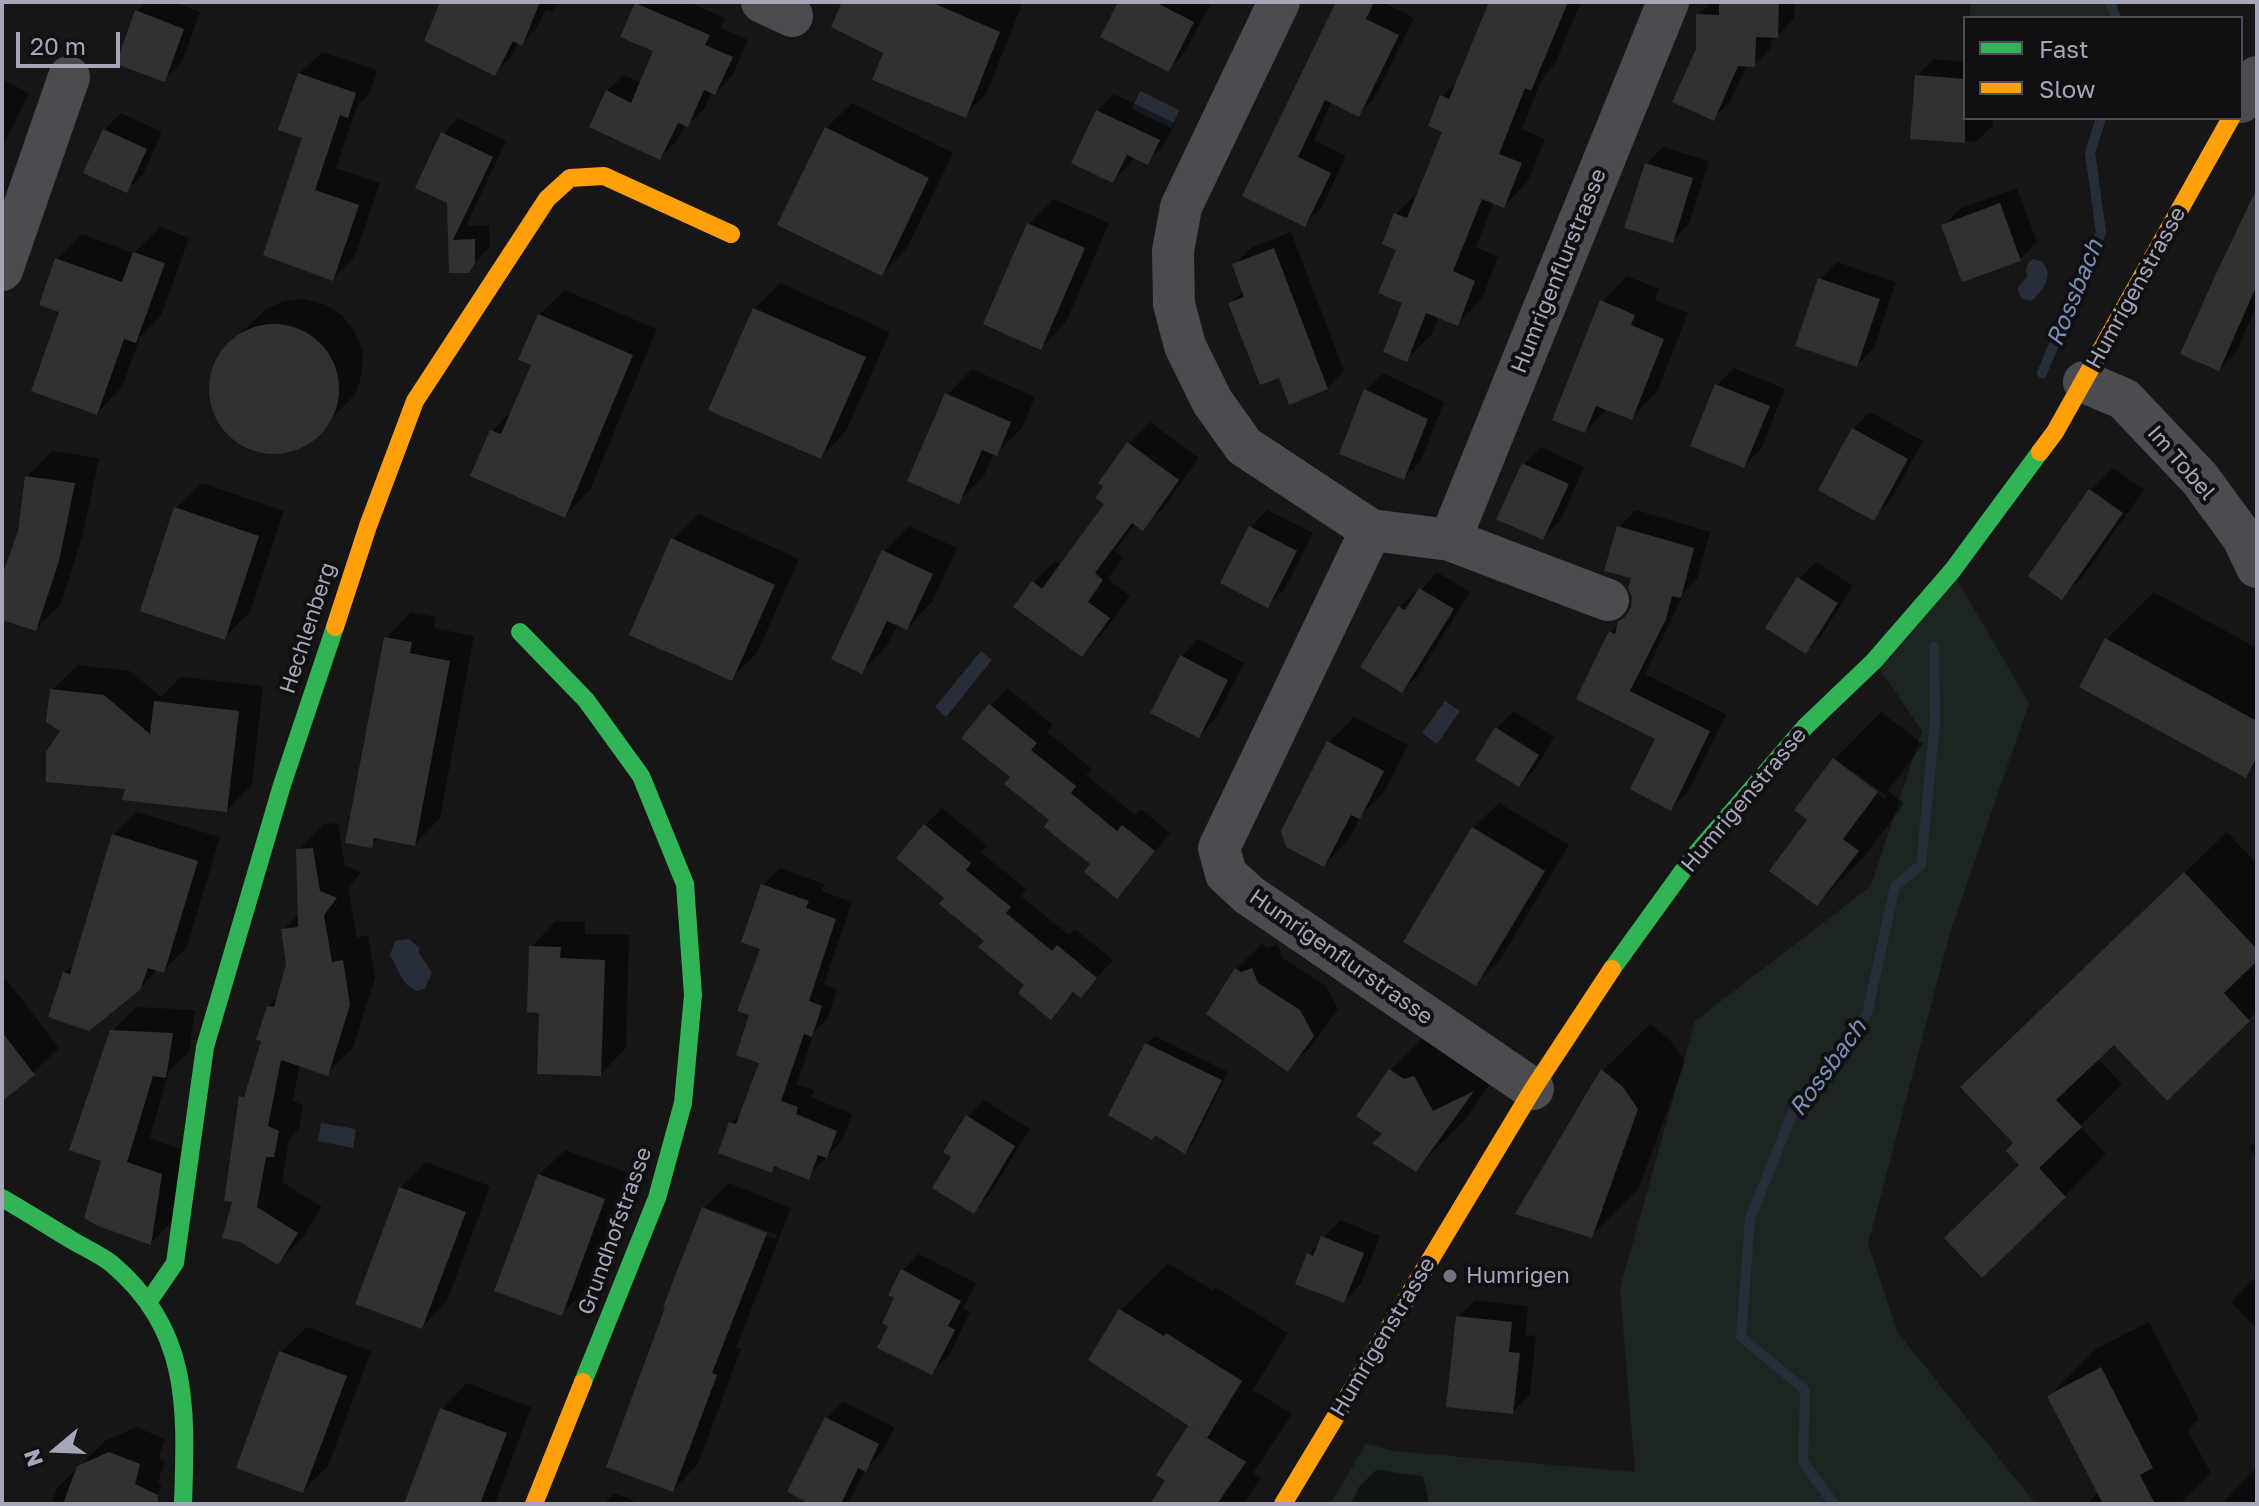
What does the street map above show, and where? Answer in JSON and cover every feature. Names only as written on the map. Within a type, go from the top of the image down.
[{"type":"street","points":[[1279,2],[1181,207],[1173,251],[1174,304],[1185,346],[1212,401],[1244,446],[1371,530],[1450,540],[1608,600]]},
{"type":"street","name":"Humrigenflurstrasse","points":[[1450,540],[1668,2]]},
{"type":"street","points":[[2,270],[69,77]]},
{"type":"street","points":[[2243,99],[2257,77]]},
{"type":"street","name":"Humrigenstrasse","points":[[1283,1504],[1533,1089],[1607,976],[1693,857],[1805,727],[1874,661],[1945,580],[2055,432],[2230,120]]},
{"type":"street","name":"Hechlenberg","points":[[149,1301],[175,1263],[205,1047],[277,800],[368,526],[415,401],[547,199],[570,178],[604,176],[731,234]]},
{"type":"street","name":"Im Tobel","points":[[2084,382],[2124,399],[2200,479],[2243,538],[2257,567]]},
{"type":"street","name":"Humrigenflurstrasse","points":[[1371,530],[1219,848],[1226,874],[1249,895],[1533,1089]]},
{"type":"street","name":"Grundhofstrasse","points":[[520,632],[586,700],[641,776],[685,884],[693,995],[683,1103],[657,1198],[534,1504]]},
{"type":"street","points":[[2,1198],[111,1263],[149,1301],[162,1320],[175,1353],[185,1428],[183,1504]]},
{"type":"shaded area","points":[[1971,2],[2112,2],[2109,16],[1969,16]]},
{"type":"shaded area","points":[[1140,91],[1179,110],[1171,128],[1132,109]]},
{"type":"shaded area","points":[[2033,259],[2046,266],[2047,278],[2041,291],[2031,301],[2021,297],[2018,287],[2027,277],[2027,266]]},
{"type":"shaded area","points":[[1952,571],[2029,703],[1950,933],[1868,1244],[1898,1333],[2036,1504],[1330,1504],[1366,1444],[1394,1451],[1635,1472],[1620,1288],[1695,1021],[1871,886],[1922,731],[1874,661]]},
{"type":"shaded area","points":[[981,651],[992,660],[946,717],[935,707]]},
{"type":"shaded area","points":[[1445,701],[1460,711],[1437,744],[1422,733]]},
{"type":"shaded area","points":[[409,939],[419,948],[432,973],[425,988],[418,991],[404,981],[390,955],[395,941]]},
{"type":"shaded area","points":[[321,1123],[356,1129],[353,1148],[318,1141]]},
{"type":"building","points":[[440,2],[540,2],[522,46],[513,41],[495,76],[424,41]]},
{"type":"building","points":[[842,2],[931,2],[1000,32],[966,118],[872,80],[883,53],[831,27]]},
{"type":"building","points":[[1118,2],[1155,2],[1194,22],[1169,72],[1100,37]]},
{"type":"building","points":[[1336,2],[1374,2],[1366,19],[1399,35],[1359,117],[1325,100],[1298,157],[1331,173],[1305,227],[1242,196]]},
{"type":"building","points":[[1489,2],[1568,2],[1531,91],[1525,88],[1499,154],[1522,163],[1504,208],[1482,199],[1453,271],[1475,281],[1458,326],[1426,313],[1407,362],[1383,352],[1402,303],[1378,293],[1396,250],[1382,244],[1394,213],[1407,218],[1442,132],[1428,126],[1440,95],[1449,99]]},
{"type":"building","points":[[1719,2],[1779,2],[1778,38],[1756,37],[1755,67],[1738,66],[1714,121],[1672,102],[1696,49],[1696,14],[1719,15]]},
{"type":"building","points":[[635,3],[710,35],[705,45],[733,57],[715,95],[704,90],[688,127],[678,123],[660,160],[589,127],[606,90],[631,103],[653,51],[620,37]]},
{"type":"building","points":[[135,10],[184,29],[165,82],[116,64]]},
{"type":"building","points":[[298,73],[356,93],[348,118],[340,115],[315,190],[359,205],[333,281],[263,255],[302,138],[278,130]]},
{"type":"building","points":[[1915,75],[1963,79],[1965,143],[1910,139]]},
{"type":"building","points":[[1096,110],[1160,140],[1148,165],[1127,155],[1113,183],[1071,163]]},
{"type":"building","points":[[825,127],[929,178],[882,276],[777,225]]},
{"type":"building","points":[[103,129],[147,149],[127,193],[83,173]]},
{"type":"building","points":[[441,132],[493,157],[453,240],[475,239],[475,263],[469,273],[449,273],[447,203],[415,188]]},
{"type":"building","points":[[1645,163],[1693,178],[1673,243],[1624,228]]},
{"type":"building","points":[[2257,188],[2257,285],[2219,371],[2180,354]]},
{"type":"building","points":[[2000,203],[2021,261],[1962,282],[1941,225]]},
{"type":"building","points":[[1027,223],[1085,248],[1041,350],[983,324]]},
{"type":"building","points":[[1274,248],[1328,389],[1289,405],[1279,378],[1260,385],[1228,303],[1244,297],[1232,264]]},
{"type":"building","points":[[133,252],[165,263],[136,343],[124,339],[97,415],[31,391],[59,312],[39,305],[55,258],[122,282]]},
{"type":"building","points":[[1818,278],[1880,299],[1857,367],[1795,346]]},
{"type":"building","points":[[1600,300],[1635,315],[1631,325],[1664,339],[1632,420],[1596,406],[1585,433],[1552,420]]},
{"type":"building","points":[[753,308],[866,357],[821,459],[708,410]]},
{"type":"building","points":[[538,314],[633,355],[565,518],[470,476],[490,430],[501,434],[531,365],[518,360]]},
{"type":"building","points":[[274,324],[299,329],[320,343],[334,364],[339,389],[334,414],[320,435],[299,449],[274,454],[249,449],[228,435],[214,414],[209,389],[214,364],[228,343],[249,329]]},
{"type":"building","points":[[1715,384],[1770,406],[1744,468],[1690,446]]},
{"type":"building","points":[[1364,389],[1428,419],[1404,480],[1339,454]]},
{"type":"building","points":[[945,393],[1011,422],[997,456],[982,450],[959,504],[907,481]]},
{"type":"building","points":[[1852,428],[1908,459],[1874,521],[1818,490]]},
{"type":"building","points":[[1127,442],[1179,480],[1143,531],[1132,523],[1095,573],[1103,580],[1088,602],[1110,618],[1082,657],[1013,607],[1032,581],[1042,589],[1104,504],[1095,498],[1103,487],[1098,483]]},
{"type":"building","points":[[1522,463],[1569,484],[1543,540],[1496,519]]},
{"type":"building","points":[[25,476],[75,483],[59,561],[36,631],[2,620],[2,576],[18,531]]},
{"type":"building","points":[[2089,489],[2123,513],[2062,600],[2028,576]]},
{"type":"building","points":[[174,507],[259,536],[225,640],[140,611]]},
{"type":"building","points":[[1249,526],[1297,551],[1268,608],[1220,583]]},
{"type":"building","points":[[1617,526],[1694,548],[1681,598],[1672,596],[1666,619],[1630,691],[1710,731],[1671,811],[1630,789],[1655,739],[1576,699],[1609,631],[1615,634],[1618,621],[1631,608],[1632,597],[1628,588],[1631,578],[1604,571]]},
{"type":"building","points":[[671,538],[775,585],[732,681],[629,635]]},
{"type":"building","points":[[882,550],[933,574],[907,630],[887,621],[862,674],[831,659]]},
{"type":"building","points":[[1797,577],[1838,603],[1806,654],[1765,628]]},
{"type":"building","points":[[1419,588],[1454,609],[1402,693],[1360,667],[1398,606],[1405,610]]},
{"type":"building","points":[[384,637],[412,642],[410,653],[450,661],[415,846],[374,838],[372,848],[345,843]]},
{"type":"building","points":[[2105,638],[2257,721],[2257,757],[2246,778],[2079,687]]},
{"type":"building","points":[[1180,655],[1228,680],[1199,738],[1150,713]]},
{"type":"building","points":[[50,689],[104,695],[150,734],[154,701],[239,711],[227,812],[122,800],[125,789],[46,782],[46,752],[60,731],[46,722]]},
{"type":"building","points":[[989,704],[1037,743],[1031,750],[1076,786],[1071,793],[1117,831],[1122,825],[1155,851],[1117,899],[1084,872],[1090,864],[1044,827],[1049,820],[1004,784],[1010,777],[961,738]]},
{"type":"building","points":[[1495,727],[1539,755],[1519,787],[1475,760]]},
{"type":"building","points":[[1327,741],[1384,771],[1360,819],[1351,815],[1324,867],[1286,847],[1281,831]]},
{"type":"building","points":[[1833,758],[1878,792],[1843,839],[1859,851],[1817,906],[1769,871],[1807,820],[1794,810]]},
{"type":"building","points":[[924,824],[971,863],[966,870],[1011,907],[1006,913],[1052,951],[1057,945],[1097,978],[1081,998],[1073,992],[1051,1020],[1018,993],[1024,985],[978,947],[984,941],[939,904],[944,898],[896,858]]},
{"type":"building","points":[[1472,827],[1545,871],[1476,986],[1403,942]]},
{"type":"building","points":[[112,834],[198,861],[164,973],[148,968],[140,990],[89,1031],[48,1017],[63,972],[70,974]]},
{"type":"building","points":[[313,848],[320,891],[337,898],[324,915],[332,962],[343,960],[350,1005],[328,1076],[281,1060],[268,1126],[279,1131],[274,1157],[266,1157],[257,1207],[298,1233],[278,1265],[240,1242],[222,1238],[232,1202],[224,1201],[239,1096],[244,1097],[261,1041],[256,1040],[267,1006],[274,1007],[286,964],[281,929],[298,927],[296,849]]},
{"type":"building","points":[[2184,872],[2257,949],[2257,961],[2224,993],[2250,1021],[2167,1101],[2114,1045],[2056,1100],[2082,1127],[2039,1168],[2066,1197],[1982,1278],[1944,1238],[2019,1165],[2006,1151],[2013,1143],[1960,1087]]},
{"type":"building","points":[[761,884],[809,901],[806,908],[836,919],[809,1001],[822,1006],[812,1037],[804,1034],[781,1101],[798,1107],[796,1114],[837,1131],[827,1158],[818,1155],[809,1180],[774,1166],[772,1173],[718,1153],[729,1122],[736,1124],[759,1063],[736,1055],[749,1015],[737,1011],[760,949],[741,942]]},
{"type":"building","points":[[529,946],[561,947],[560,958],[605,960],[601,1076],[537,1074],[539,1013],[527,1012]]},
{"type":"building","points":[[1235,968],[1241,972],[1252,968],[1258,983],[1300,1010],[1314,1036],[1288,1072],[1206,1014]]},
{"type":"building","points":[[110,1030],[173,1033],[166,1078],[153,1076],[127,1162],[162,1174],[151,1245],[84,1218],[101,1161],[69,1150]]},
{"type":"building","points":[[2,1032],[35,1075],[2,1101]]},
{"type":"building","points":[[1145,1043],[1222,1080],[1185,1154],[1155,1135],[1152,1140],[1108,1115]]},
{"type":"building","points":[[1389,1069],[1404,1079],[1414,1076],[1433,1111],[1474,1091],[1416,1172],[1372,1143],[1382,1134],[1356,1116]]},
{"type":"building","points":[[1601,1069],[1623,1087],[1638,1109],[1592,1238],[1515,1214]]},
{"type":"building","points":[[966,1115],[1015,1146],[974,1214],[932,1188],[951,1157],[943,1152]]},
{"type":"building","points":[[538,1174],[605,1199],[562,1316],[494,1291]]},
{"type":"building","points":[[399,1187],[466,1212],[422,1329],[355,1304]]},
{"type":"building","points":[[702,1207],[767,1233],[712,1373],[717,1375],[673,1492],[606,1467]]},
{"type":"building","points":[[1321,1236],[1364,1253],[1344,1303],[1295,1284],[1307,1253],[1313,1256]]},
{"type":"building","points":[[901,1269],[961,1301],[948,1326],[955,1330],[932,1375],[877,1348],[888,1326],[882,1323],[894,1298],[888,1295]]},
{"type":"building","points":[[1119,1309],[1164,1336],[1166,1333],[1242,1381],[1207,1438],[1088,1360]]},
{"type":"building","points":[[1456,1316],[1512,1322],[1509,1352],[1520,1353],[1513,1414],[1446,1407]]},
{"type":"building","points":[[279,1351],[347,1376],[303,1493],[236,1468]]},
{"type":"building","points":[[2101,1367],[2153,1468],[2140,1475],[2155,1504],[2103,1504],[2047,1396]]},
{"type":"building","points":[[440,1408],[507,1433],[480,1504],[404,1504]]},
{"type":"building","points":[[825,1417],[879,1444],[866,1472],[858,1468],[841,1504],[810,1504],[787,1492]]},
{"type":"building","points":[[1188,1426],[1246,1462],[1217,1504],[1150,1504],[1165,1481],[1156,1475]]},
{"type":"building","points":[[109,1452],[140,1464],[135,1484],[158,1495],[158,1504],[63,1504],[77,1466]]},
{"type":"waterway","name":"Rossbach","points":[[2110,2],[2115,16]]},
{"type":"waterway","name":"Rossbach","points":[[2042,373],[2101,232],[2090,153],[2100,120]]},
{"type":"waterway","name":"Rossbach","points":[[1834,1504],[1803,1462],[1805,1390],[1741,1337],[1750,1219],[1794,1109],[1867,1014],[1895,886],[1921,865],[1935,721],[1934,647]]},
{"type":"traffic: fast","points":[[1612,969],[1693,857],[1805,727],[1874,661],[1952,571],[2040,452]]},
{"type":"traffic: fast","points":[[149,1301],[175,1263],[205,1047],[282,785],[335,627]]},
{"type":"traffic: fast","points":[[520,632],[586,700],[641,776],[685,884],[693,995],[683,1103],[657,1198],[583,1382]]},
{"type":"traffic: fast","points":[[2,1198],[112,1264],[138,1290],[157,1316],[170,1344],[183,1404],[183,1504]]},
{"type":"traffic: slow","points":[[2040,452],[2055,432],[2230,120]]},
{"type":"traffic: slow","points":[[335,627],[368,526],[415,401],[547,199],[570,178],[604,176],[731,234]]},
{"type":"traffic: slow","points":[[1283,1504],[1533,1089],[1612,969]]},
{"type":"traffic: slow","points":[[534,1504],[583,1382]]},
{"type":"place","name":"Humrigen","points":[[1450,1276]]}]
